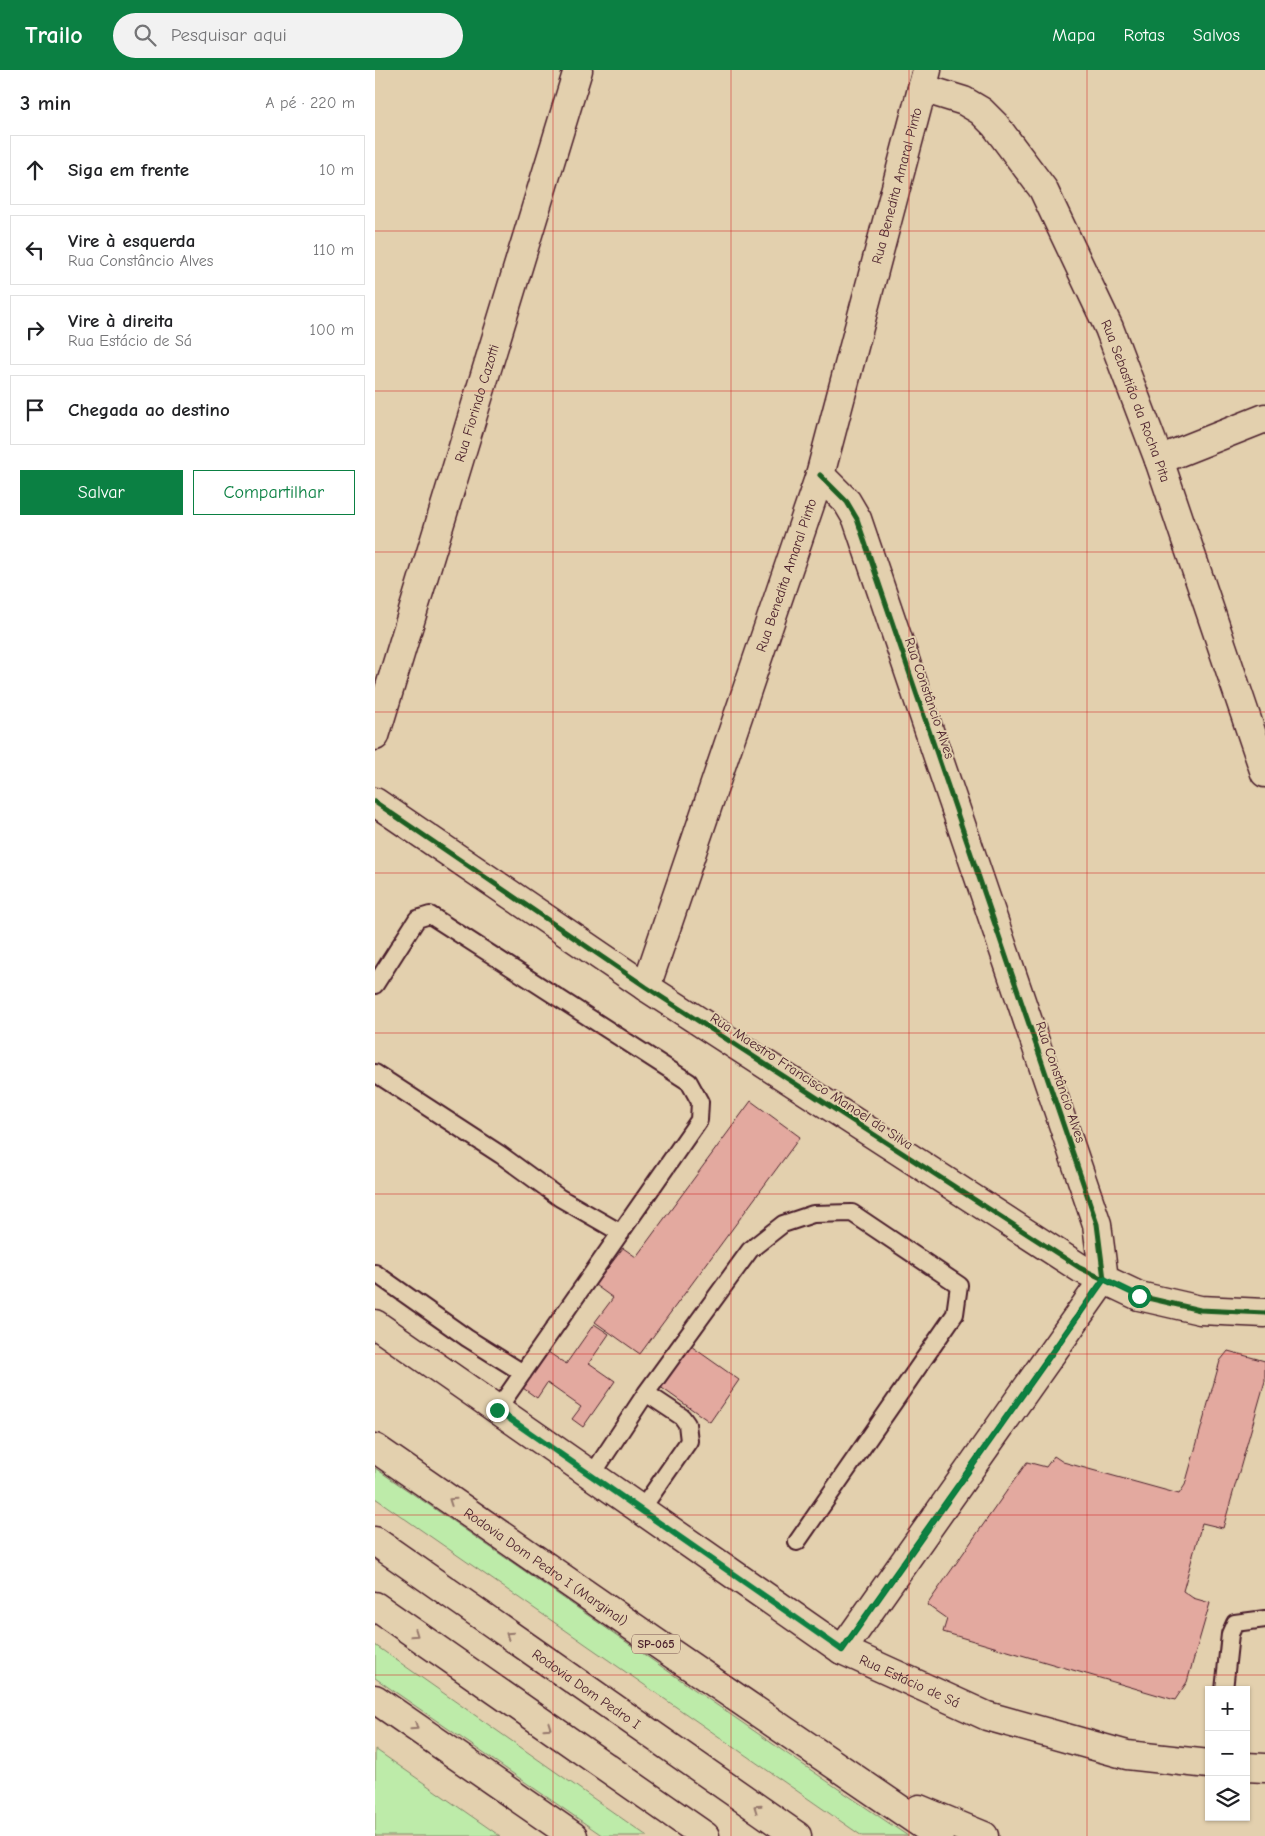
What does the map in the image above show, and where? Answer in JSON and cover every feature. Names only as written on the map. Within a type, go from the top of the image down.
[{"type":"main road","name":"Rua Fiorindo Cazotti","points":[[375,736],[578,70]]},
{"type":"main road","name":"Rua Sebastião da Rocha Pita","points":[[925,79],[981,111],[995,125],[1043,189],[1109,328],[1159,460],[1265,773]]},
{"type":"main road","name":"Rua Benedita Amaral Pinto","points":[[646,987],[820,475],[925,79]]},
{"type":"main road","points":[[1159,460],[1265,418]]},
{"type":"main road","name":"Rua Constâncio Alves","points":[[820,475],[847,502],[857,519],[1097,1224],[1104,1279]]},
{"type":"main road","name":"Rua Maestro Francisco Manoel da Silva","points":[[375,802],[646,987],[1080,1268],[1139,1296],[1200,1310],[1265,1314]]},
{"type":"main road","points":[[842,1650],[1104,1279]]},
{"type":"main road","name":"Rua Estácio de Sá","points":[[375,1324],[842,1650],[987,1716],[1127,1755],[1205,1764]]},
{"type":"main road","name":"Rodovia Dom Pedro I (Marginal)","points":[[375,1448],[651,1640],[939,1836]]},
{"type":"main road","name":"Rodovia Dom Pedro I","points":[[375,1542],[797,1836]]},
{"type":"main road","points":[[375,1606],[705,1836]]},
{"type":"main road","points":[[651,1640],[848,1771],[923,1811],[984,1836]]},
{"type":"main road","points":[[375,1699],[571,1835]]},
{"type":"main road","points":[[1250,1767],[1265,1768]]},
{"type":"lane","points":[[375,985],[417,919],[431,915],[689,1082],[700,1102],[699,1120],[497,1410]]},
{"type":"lane","points":[[375,1073],[501,1155],[560,1198],[621,1233]]},
{"type":"lane","points":[[592,1475],[646,1394],[750,1250],[783,1224],[813,1214],[851,1213],[959,1285],[955,1314],[797,1542]]},
{"type":"lane","points":[[375,1273],[467,1338],[523,1373]]},
{"type":"lane","points":[[641,1510],[689,1441],[687,1424],[682,1417],[646,1394]]},
{"type":"lane","points":[[1224,1686],[1230,1634],[1235,1622],[1265,1620]]},
{"type":"green space","points":[[375,1468],[908,1836],[862,1836],[375,1498]]},
{"type":"green space","points":[[375,1645],[647,1836],[603,1836],[375,1678]]},
{"type":"green space","points":[[375,1749],[500,1836],[375,1836]]},
{"type":"building","points":[[751,1101],[800,1137],[640,1354],[595,1322],[613,1298],[595,1285],[623,1248],[636,1257]]},
{"type":"building","points":[[594,1324],[609,1334],[589,1363],[615,1381],[583,1427],[572,1419],[581,1407],[547,1383],[537,1398],[523,1388],[548,1352],[566,1364]]},
{"type":"building","points":[[688,1344],[739,1380],[710,1422],[659,1386]]},
{"type":"building","points":[[1228,1351],[1265,1361],[1265,1381],[1223,1528],[1202,1523],[1183,1591],[1193,1598],[1210,1603],[1187,1682],[1175,1700],[943,1632],[947,1619],[927,1605],[1027,1462],[1046,1467],[1054,1456],[1063,1462],[1179,1494],[1185,1485],[1220,1361]]},
{"type":"cycle path","points":[[820,475],[847,502],[857,519],[1097,1224],[1104,1279],[842,1650]]},
{"type":"cycle path","points":[[375,802],[646,987],[1080,1268],[1139,1296],[1200,1310],[1265,1313]]},
{"type":"route","points":[[497,1410],[842,1650],[1104,1279],[1139,1296]]}]
